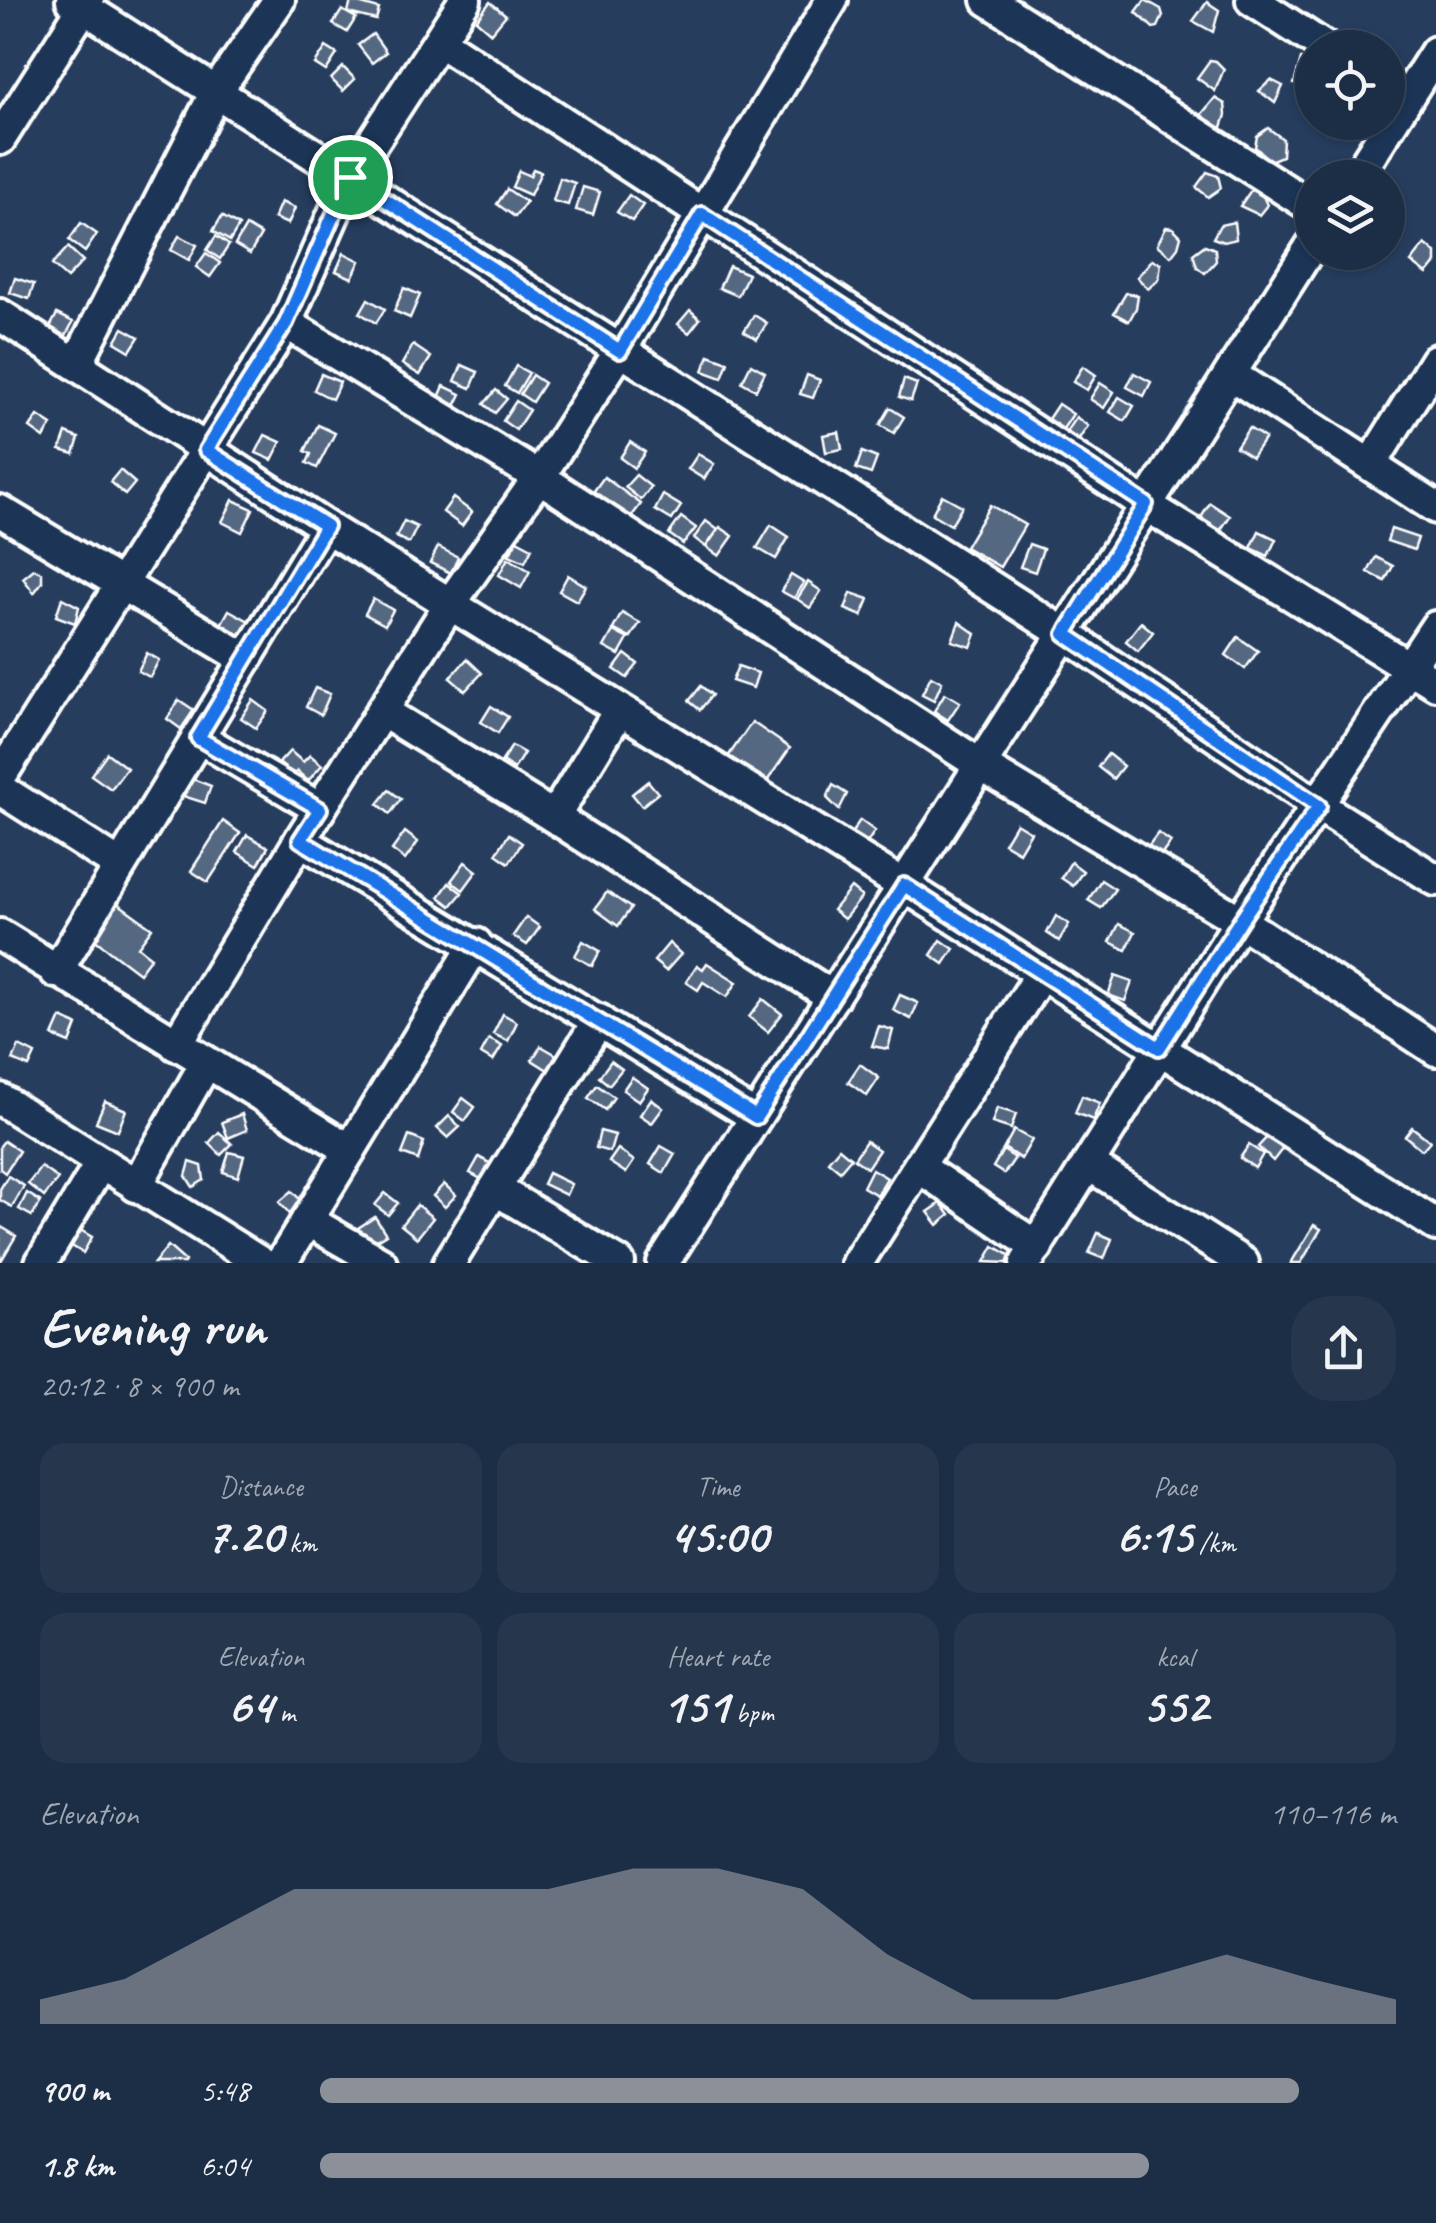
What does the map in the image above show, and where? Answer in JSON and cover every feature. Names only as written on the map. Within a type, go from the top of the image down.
[{"type":"street","points":[[77,363],[216,92],[279,0]]},
{"type":"street","points":[[0,777],[286,323],[350,177],[465,0]]},
{"type":"street","points":[[176,1045],[450,604],[539,478],[620,351],[832,0]]},
{"type":"street","points":[[988,0],[1295,196]]},
{"type":"street","points":[[1252,0],[1298,30]]},
{"type":"street","points":[[0,139],[81,2],[1065,634],[1436,880]]},
{"type":"street","points":[[439,40],[1146,504],[1436,684]]},
{"type":"street","points":[[1405,85],[1436,52]]},
{"type":"street","points":[[662,1263],[1296,270]]},
{"type":"street","points":[[0,314],[206,450],[619,711],[904,885],[1436,1225]]},
{"type":"street","points":[[286,323],[539,478],[982,766],[1240,921],[1436,1050]]},
{"type":"street","points":[[1371,464],[1436,360]]},
{"type":"street","points":[[1230,374],[1436,508]]},
{"type":"street","points":[[3,519],[246,659]]},
{"type":"street","points":[[56,972],[326,526]]},
{"type":"street","points":[[918,1167],[1032,1255],[1240,921],[1436,627]]},
{"type":"street","points":[[382,711],[833,997]]},
{"type":"street","points":[[554,817],[619,711]]},
{"type":"street","points":[[198,738],[320,809]]},
{"type":"street","points":[[0,789],[119,865]]},
{"type":"street","points":[[300,840],[756,1117]]},
{"type":"street","points":[[0,935],[350,1150]]},
{"type":"street","points":[[281,1263],[476,944]]},
{"type":"street","points":[[857,1263],[1041,974]]},
{"type":"street","points":[[449,1263],[599,1020]]},
{"type":"street","points":[[136,1186],[206,1063]]},
{"type":"street","points":[[0,1100],[260,1263]]},
{"type":"street","points":[[41,1263],[101,1164]]},
{"type":"street","points":[[1088,1164],[1243,1263]]},
{"type":"street","points":[[495,1188],[619,1263]]},
{"type":"street","points":[[307,1220],[381,1263]]},
{"type":"building","points":[[1145,0],[1161,9],[1163,16],[1158,27],[1153,28],[1136,12]]},
{"type":"building","points":[[351,1],[379,9],[376,20],[348,13]]},
{"type":"building","points":[[490,2],[506,15],[491,33],[476,20]]},
{"type":"building","points":[[1207,2],[1219,10],[1213,32],[1193,21]]},
{"type":"building","points":[[342,10],[356,18],[347,32],[333,24]]},
{"type":"building","points":[[373,34],[386,52],[372,63],[358,45]]},
{"type":"building","points":[[326,47],[337,54],[326,71],[315,64]]},
{"type":"building","points":[[1210,60],[1224,69],[1215,91],[1197,78]]},
{"type":"building","points":[[343,67],[355,79],[343,91],[331,79]]},
{"type":"building","points":[[1271,80],[1283,86],[1275,103],[1259,91]]},
{"type":"building","points":[[1215,98],[1225,104],[1226,115],[1222,127],[1215,128],[1201,115]]},
{"type":"building","points":[[1268,128],[1283,139],[1282,156],[1270,161],[1255,147],[1257,136]]},
{"type":"building","points":[[533,169],[541,172],[530,195],[512,187],[519,171],[530,176]]},
{"type":"building","points":[[1207,172],[1218,176],[1221,188],[1208,197],[1196,187]]},
{"type":"building","points":[[560,178],[575,183],[568,205],[553,201]]},
{"type":"building","points":[[583,187],[600,192],[593,215],[576,210]]},
{"type":"building","points":[[507,189],[526,202],[515,217],[497,204]]},
{"type":"building","points":[[1251,190],[1263,196],[1267,205],[1259,215],[1240,206]]},
{"type":"building","points":[[629,195],[643,205],[632,221],[617,212]]},
{"type":"building","points":[[281,202],[295,208],[288,224],[274,218]]},
{"type":"building","points":[[222,216],[239,226],[230,241],[213,231]]},
{"type":"building","points":[[1234,222],[1236,239],[1224,242],[1213,238],[1220,225]]},
{"type":"building","points":[[81,223],[97,234],[85,252],[69,240]]},
{"type":"building","points":[[246,226],[261,235],[250,254],[235,245]]},
{"type":"building","points":[[1166,227],[1181,236],[1171,256],[1157,245]]},
{"type":"building","points":[[179,236],[197,245],[189,260],[171,250]]},
{"type":"building","points":[[216,236],[229,245],[220,259],[207,250]]},
{"type":"building","points":[[1425,244],[1436,253],[1436,263],[1427,274],[1411,262]]},
{"type":"building","points":[[1205,245],[1215,249],[1216,261],[1205,273],[1197,267],[1193,254]]},
{"type":"building","points":[[68,247],[83,261],[67,278],[52,265]]},
{"type":"building","points":[[206,253],[220,263],[210,277],[196,267]]},
{"type":"building","points":[[344,253],[360,261],[352,278],[336,271]]},
{"type":"building","points":[[1152,260],[1161,263],[1159,279],[1148,289],[1137,277]]},
{"type":"building","points":[[729,266],[748,274],[738,296],[719,288]]},
{"type":"building","points":[[15,278],[34,284],[29,299],[10,293]]},
{"type":"building","points":[[404,288],[420,295],[410,318],[394,311]]},
{"type":"building","points":[[1126,293],[1138,295],[1129,321],[1114,313]]},
{"type":"building","points":[[368,299],[385,309],[376,323],[360,313]]},
{"type":"building","points":[[690,310],[700,319],[689,333],[678,324]]},
{"type":"building","points":[[57,314],[73,322],[65,337],[49,329]]},
{"type":"building","points":[[754,315],[767,323],[757,339],[744,331]]},
{"type":"building","points":[[123,328],[139,337],[130,351],[115,342]]},
{"type":"building","points":[[413,345],[431,357],[420,375],[402,364]]},
{"type":"building","points":[[709,355],[728,362],[722,378],[703,371]]},
{"type":"building","points":[[751,364],[765,372],[756,390],[742,382]]},
{"type":"building","points":[[462,365],[478,372],[471,388],[455,381]]},
{"type":"building","points":[[516,366],[529,373],[517,393],[505,386]]},
{"type":"building","points":[[1083,366],[1096,375],[1087,390],[1073,382]]},
{"type":"building","points":[[1134,373],[1151,382],[1144,396],[1127,387]]},
{"type":"building","points":[[321,374],[340,382],[332,399],[314,390]]},
{"type":"building","points":[[532,375],[544,383],[532,402],[520,394]]},
{"type":"building","points":[[807,375],[820,380],[813,398],[800,394]]},
{"type":"building","points":[[904,379],[917,384],[911,401],[899,397]]},
{"type":"building","points":[[1100,383],[1114,392],[1104,408],[1090,399]]},
{"type":"building","points":[[444,386],[461,394],[453,410],[437,402]]},
{"type":"building","points":[[496,390],[507,399],[495,413],[484,404]]},
{"type":"building","points":[[1119,397],[1134,406],[1125,421],[1110,412]]},
{"type":"building","points":[[516,401],[529,410],[516,430],[503,421]]},
{"type":"building","points":[[1058,404],[1073,414],[1063,429],[1048,419]]},
{"type":"building","points":[[890,408],[904,417],[894,433],[880,425]]},
{"type":"building","points":[[38,416],[52,425],[44,438],[30,428]]},
{"type":"building","points":[[1076,417],[1088,426],[1078,441],[1065,433]]},
{"type":"building","points":[[318,425],[335,433],[317,468],[307,463],[311,454],[305,451]]},
{"type":"building","points":[[1249,428],[1265,438],[1252,457],[1236,447]]},
{"type":"building","points":[[839,432],[842,449],[826,452],[823,435]]},
{"type":"building","points":[[66,433],[79,438],[74,454],[60,450]]},
{"type":"building","points":[[265,435],[281,442],[272,460],[256,453]]},
{"type":"building","points":[[630,442],[645,452],[634,468],[620,458]]},
{"type":"building","points":[[862,452],[877,458],[871,474],[856,469]]},
{"type":"building","points":[[698,454],[714,464],[704,479],[688,469]]},
{"type":"building","points":[[120,470],[135,483],[125,495],[110,482]]},
{"type":"building","points":[[636,475],[651,487],[641,500],[625,487]]},
{"type":"building","points":[[604,477],[641,504],[625,525],[588,499]]},
{"type":"building","points":[[663,495],[681,506],[672,520],[655,510]]},
{"type":"building","points":[[942,495],[962,506],[951,525],[932,514]]},
{"type":"building","points":[[453,498],[472,512],[462,526],[443,512]]},
{"type":"building","points":[[233,500],[253,509],[242,532],[222,522]]},
{"type":"building","points":[[1210,503],[1230,516],[1218,534],[1199,521]]},
{"type":"building","points":[[990,505],[1025,525],[1000,567],[965,547]]},
{"type":"building","points":[[681,517],[696,528],[683,544],[669,534]]},
{"type":"building","points":[[404,521],[417,527],[409,543],[396,537]]},
{"type":"building","points":[[706,521],[718,530],[706,547],[694,538]]},
{"type":"building","points":[[771,525],[789,537],[776,559],[757,548]]},
{"type":"building","points":[[720,527],[733,536],[719,556],[706,547]]},
{"type":"building","points":[[1391,529],[1418,538],[1414,550],[1387,541]]},
{"type":"building","points":[[1259,531],[1276,539],[1268,556],[1251,548]]},
{"type":"building","points":[[517,540],[532,548],[525,562],[509,555]]},
{"type":"building","points":[[1029,544],[1043,549],[1035,572],[1020,567]]},
{"type":"building","points":[[438,547],[458,557],[451,573],[430,563]]},
{"type":"building","points":[[1376,557],[1393,566],[1385,581],[1368,572]]},
{"type":"building","points":[[508,558],[530,571],[521,588],[499,575]]},
{"type":"building","points":[[34,569],[42,573],[42,582],[34,593],[23,578]]},
{"type":"building","points":[[568,575],[586,586],[577,601],[559,591]]},
{"type":"building","points":[[791,575],[804,583],[794,598],[781,591]]},
{"type":"building","points":[[808,582],[821,591],[810,608],[797,599]]},
{"type":"building","points":[[851,593],[869,599],[862,616],[845,609]]},
{"type":"building","points":[[62,598],[79,607],[75,623],[56,616]]},
{"type":"building","points":[[373,599],[393,610],[385,625],[365,614]]},
{"type":"building","points":[[229,610],[249,621],[240,639],[219,628]]},
{"type":"building","points":[[622,613],[640,623],[630,638],[613,629]]},
{"type":"building","points":[[959,622],[976,634],[971,647],[952,641]]},
{"type":"building","points":[[1141,622],[1153,632],[1138,651],[1126,641]]},
{"type":"building","points":[[613,631],[628,639],[619,655],[604,647]]},
{"type":"building","points":[[1238,637],[1258,651],[1245,669],[1226,655]]},
{"type":"building","points":[[147,653],[159,660],[150,677],[138,671]]},
{"type":"building","points":[[625,654],[638,664],[627,678],[614,669]]},
{"type":"building","points":[[467,659],[482,673],[465,691],[450,678]]},
{"type":"building","points":[[738,666],[758,673],[753,688],[732,681]]},
{"type":"building","points":[[931,676],[942,682],[934,700],[922,694]]},
{"type":"building","points":[[701,686],[712,695],[700,710],[689,701]]},
{"type":"building","points":[[315,688],[330,694],[321,715],[306,707]]},
{"type":"building","points":[[945,693],[960,702],[948,720],[934,711]]},
{"type":"building","points":[[179,700],[194,710],[181,729],[167,719]]},
{"type":"building","points":[[253,700],[268,711],[256,728],[241,718]]},
{"type":"building","points":[[491,706],[508,717],[498,733],[481,722]]},
{"type":"building","points":[[752,722],[790,748],[761,790],[723,764]]},
{"type":"building","points":[[512,746],[524,753],[514,769],[502,761]]},
{"type":"building","points":[[290,751],[303,762],[310,755],[322,765],[308,781],[297,771],[293,776],[279,763]]},
{"type":"building","points":[[107,753],[127,768],[111,789],[91,775]]},
{"type":"building","points":[[1108,754],[1123,766],[1113,779],[1098,767]]},
{"type":"building","points":[[190,778],[211,786],[205,803],[183,796]]},
{"type":"building","points":[[648,781],[658,793],[642,806],[632,794]]},
{"type":"building","points":[[833,785],[847,794],[839,810],[827,798]]},
{"type":"building","points":[[389,790],[401,799],[390,814],[378,804]]},
{"type":"building","points":[[860,820],[875,831],[864,847],[849,837]]},
{"type":"building","points":[[223,821],[240,833],[208,882],[191,871]]},
{"type":"building","points":[[1016,823],[1031,832],[1019,852],[1004,843]]},
{"type":"building","points":[[405,832],[418,842],[405,860],[392,850]]},
{"type":"building","points":[[1158,833],[1171,842],[1159,858],[1146,849]]},
{"type":"building","points":[[509,834],[522,843],[509,863],[496,854]]},
{"type":"building","points":[[247,835],[268,847],[258,865],[237,852]]},
{"type":"building","points":[[465,862],[477,871],[463,890],[451,881]]},
{"type":"building","points":[[1071,862],[1083,871],[1073,886],[1061,878]]},
{"type":"building","points":[[1101,880],[1115,889],[1101,908],[1088,900]]},
{"type":"building","points":[[449,883],[462,893],[451,906],[439,897]]},
{"type":"building","points":[[851,888],[862,897],[844,919],[833,910]]},
{"type":"building","points":[[607,892],[631,908],[618,926],[595,909]]},
{"type":"building","points":[[112,899],[152,928],[138,947],[151,957],[139,973],[86,933]]},
{"type":"building","points":[[1056,916],[1069,924],[1059,941],[1047,933]]},
{"type":"building","points":[[526,917],[540,927],[527,945],[513,936]]},
{"type":"building","points":[[1119,924],[1135,932],[1126,950],[1110,942]]},
{"type":"building","points":[[941,940],[954,949],[944,964],[931,955]]},
{"type":"building","points":[[583,941],[600,951],[592,966],[575,956]]},
{"type":"building","points":[[669,943],[681,954],[666,971],[654,961]]},
{"type":"building","points":[[707,963],[737,982],[727,997],[703,982],[698,990],[686,982],[697,965],[703,969]]},
{"type":"building","points":[[1115,976],[1132,982],[1125,1001],[1108,995]]},
{"type":"building","points":[[900,995],[918,1003],[911,1019],[893,1010]]},
{"type":"building","points":[[763,999],[782,1014],[768,1032],[749,1017]]},
{"type":"building","points":[[503,1014],[517,1022],[508,1041],[493,1034]]},
{"type":"building","points":[[61,1018],[77,1025],[70,1043],[53,1036]]},
{"type":"building","points":[[879,1026],[893,1030],[888,1049],[872,1046]]},
{"type":"building","points":[[489,1039],[502,1046],[493,1061],[481,1054]]},
{"type":"building","points":[[19,1046],[35,1054],[29,1067],[13,1060]]},
{"type":"building","points":[[541,1046],[560,1057],[551,1072],[532,1060]]},
{"type":"building","points":[[611,1061],[622,1069],[609,1085],[599,1077]]},
{"type":"building","points":[[860,1064],[879,1078],[867,1096],[848,1082]]},
{"type":"building","points":[[632,1077],[648,1088],[639,1101],[623,1090]]},
{"type":"building","points":[[597,1085],[614,1097],[605,1110],[588,1098]]},
{"type":"building","points":[[1082,1096],[1100,1103],[1093,1120],[1075,1113]]},
{"type":"building","points":[[463,1098],[475,1107],[465,1121],[453,1112]]},
{"type":"building","points":[[651,1099],[663,1108],[652,1123],[640,1115]]},
{"type":"building","points":[[105,1101],[126,1110],[118,1131],[96,1122]]},
{"type":"building","points":[[997,1108],[1016,1114],[1011,1129],[992,1123]]},
{"type":"building","points":[[242,1114],[247,1130],[228,1138],[222,1122]]},
{"type":"building","points":[[449,1116],[460,1127],[448,1138],[437,1128]]},
{"type":"building","points":[[1412,1127],[1430,1141],[1422,1150],[1405,1136]]},
{"type":"building","points":[[1014,1130],[1032,1140],[1021,1159],[1004,1148]]},
{"type":"building","points":[[600,1131],[615,1135],[610,1152],[596,1148]]},
{"type":"building","points":[[219,1132],[232,1144],[221,1155],[209,1143]]},
{"type":"building","points":[[1269,1135],[1283,1148],[1273,1161],[1258,1147]]},
{"type":"building","points":[[409,1136],[424,1142],[418,1160],[402,1154]]},
{"type":"building","points":[[4,1141],[19,1151],[5,1173],[0,1169],[0,1146]]},
{"type":"building","points":[[866,1141],[879,1150],[867,1168],[854,1159]]},
{"type":"building","points":[[1249,1145],[1263,1154],[1255,1168],[1240,1158]]},
{"type":"building","points":[[661,1146],[675,1154],[664,1173],[650,1164]]},
{"type":"building","points":[[839,1148],[851,1158],[840,1171],[828,1161]]},
{"type":"building","points":[[618,1149],[634,1161],[626,1173],[609,1162]]},
{"type":"building","points":[[1003,1150],[1015,1158],[1004,1174],[993,1167]]},
{"type":"building","points":[[229,1152],[244,1156],[238,1177],[223,1172]]},
{"type":"building","points":[[479,1157],[493,1165],[485,1181],[470,1173]]},
{"type":"building","points":[[190,1162],[202,1166],[204,1180],[193,1187],[186,1176]]},
{"type":"building","points":[[41,1167],[58,1179],[44,1197],[28,1184]]},
{"type":"building","points":[[872,1169],[887,1178],[877,1195],[863,1187]]},
{"type":"building","points":[[548,1173],[571,1184],[566,1195],[543,1184]]},
{"type":"building","points":[[8,1176],[24,1186],[12,1207],[0,1200],[0,1189]]},
{"type":"building","points":[[444,1184],[456,1195],[445,1207],[433,1196]]},
{"type":"building","points":[[292,1191],[302,1202],[290,1214],[279,1202]]},
{"type":"building","points":[[27,1193],[41,1202],[32,1216],[19,1209]]},
{"type":"building","points":[[385,1193],[398,1203],[388,1215],[375,1205]]},
{"type":"building","points":[[941,1203],[950,1215],[938,1225],[928,1212]]},
{"type":"building","points":[[417,1205],[433,1218],[417,1238],[401,1225]]},
{"type":"building","points":[[375,1217],[386,1234],[368,1245],[358,1228]]},
{"type":"building","points":[[1314,1225],[1321,1229],[1301,1263],[1291,1263]]},
{"type":"building","points":[[0,1226],[16,1236],[1,1261],[0,1260]]},
{"type":"building","points":[[77,1228],[92,1237],[83,1253],[67,1243]]},
{"type":"building","points":[[1098,1233],[1112,1239],[1104,1259],[1089,1253]]},
{"type":"building","points":[[168,1246],[185,1261],[184,1263],[154,1263]]},
{"type":"building","points":[[994,1246],[1011,1256],[1007,1263],[985,1262]]},
{"type":"route","points":[[350,177],[620,351],[702,214],[1146,504],[1065,634],[1319,806],[1159,1048],[904,885],[756,1117],[300,840],[320,809],[198,738],[326,526],[206,450],[286,323],[350,177]]}]
